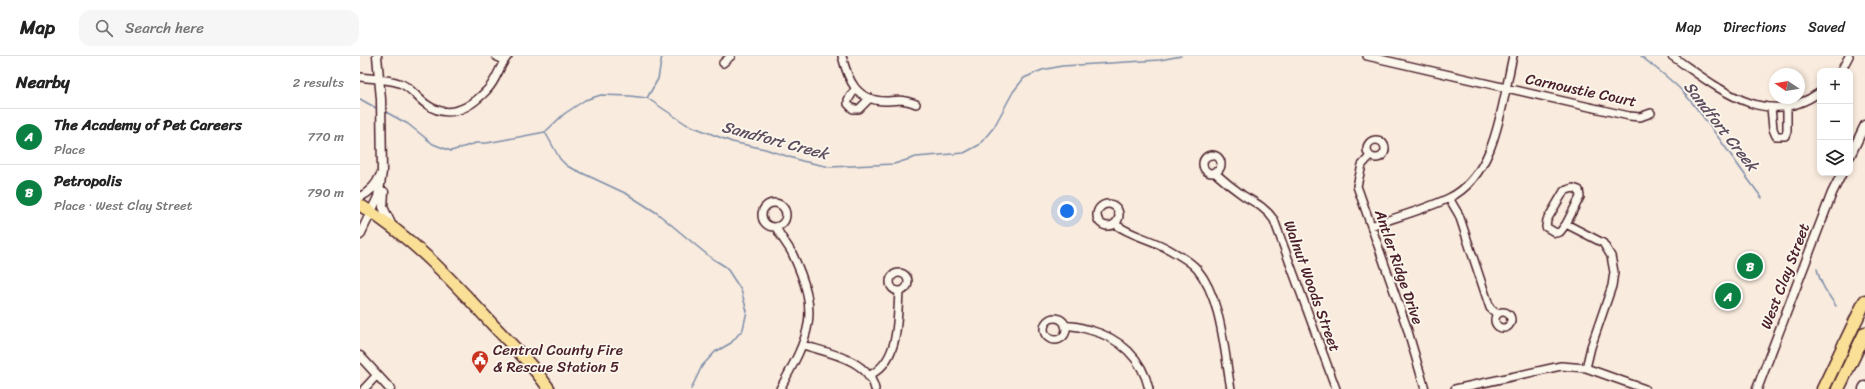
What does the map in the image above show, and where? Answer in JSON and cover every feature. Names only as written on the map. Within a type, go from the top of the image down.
[{"type":"highway","points":[[1823,389],[1865,301]]},
{"type":"highway","points":[[1838,389],[1865,333]]},
{"type":"main road","points":[[360,205],[392,226],[418,247],[488,318],[538,373],[549,389]]},
{"type":"street","points":[[360,234],[378,197],[382,169],[382,99],[377,56]]},
{"type":"street","points":[[360,77],[400,83],[434,109],[448,111],[459,110],[470,106],[494,82],[506,58],[496,56]]},
{"type":"street","points":[[724,63],[731,56]]},
{"type":"street","points":[[842,56],[846,72],[855,89],[870,98],[885,101],[902,99],[916,104]]},
{"type":"street","name":"Carnoustie Court","points":[[1367,56],[1629,116],[1651,114]]},
{"type":"street","points":[[1371,226],[1449,198],[1471,180],[1482,166],[1490,151],[1513,56]]},
{"type":"street","points":[[1672,56],[1721,90],[1752,104],[1786,108],[1810,99],[1817,94]]},
{"type":"street","points":[[1843,68],[1849,56]]},
{"type":"street","points":[[855,89],[848,100],[848,104],[853,109],[859,109],[870,98]]},
{"type":"street","points":[[1771,107],[1773,129],[1776,136],[1780,137],[1785,136],[1787,131],[1786,108]]},
{"type":"street","points":[[1853,150],[1865,125]]},
{"type":"street","name":"Antler Ridge Drive","points":[[1370,156],[1362,165],[1357,180],[1357,186],[1412,342],[1425,389]]},
{"type":"street","points":[[360,197],[367,194],[376,184],[382,169]]},
{"type":"street","points":[[382,169],[385,184],[383,207],[392,226]]},
{"type":"street","name":"Walnut Woods Street","points":[[1214,172],[1232,188],[1258,203],[1274,220],[1336,389]]},
{"type":"street","name":"West Clay Street","points":[[1757,389],[1832,193],[1840,176]]},
{"type":"street","points":[[1573,188],[1579,190],[1580,197],[1566,224],[1560,232],[1556,233],[1548,229],[1545,225],[1564,191],[1573,188]]},
{"type":"street","points":[[1449,198],[1459,216],[1490,308],[1497,314]]},
{"type":"street","points":[[1115,224],[1123,230],[1147,238],[1171,250],[1196,268],[1206,281],[1219,320],[1231,389]]},
{"type":"street","points":[[1566,224],[1603,243],[1611,256],[1614,272],[1612,286],[1591,347],[1586,368]]},
{"type":"street","points":[[776,227],[792,252],[805,288],[809,316],[808,332],[803,345],[780,389]]},
{"type":"street","points":[[868,376],[880,370],[891,355],[899,291]]},
{"type":"street","points":[[1065,326],[1072,326],[1101,333],[1116,340],[1134,356],[1147,379],[1149,389]]},
{"type":"street","points":[[803,345],[852,362],[868,376],[875,389]]},
{"type":"street","points":[[360,356],[390,389]]},
{"type":"street","points":[[1455,389],[1560,366],[1586,368],[1645,389]]},
{"type":"street","points":[[364,389],[377,375]]},
{"type":"waterway","points":[[647,98],[658,79],[662,56]]},
{"type":"waterway","name":"Sandfort Creek","points":[[384,111],[408,124],[433,144],[451,151],[476,143],[487,143],[545,132],[564,114],[585,100],[601,95],[630,96],[647,98],[686,124],[732,142],[765,149],[802,161],[830,167],[894,164],[916,157],[964,153],[979,145],[994,127],[1013,92],[1024,78],[1042,70],[1062,66],[1160,60],[1181,56]]},
{"type":"waterway","name":"Sandfort Creek","points":[[1641,56],[1683,92],[1704,118],[1762,198]]},
{"type":"waterway","name":"Sandfort Creek","points":[[360,99],[378,109]]},
{"type":"waterway","points":[[545,132],[560,159],[567,166],[627,194],[657,213],[710,257],[726,267],[741,290],[747,311],[743,329],[731,343],[715,352],[702,366],[691,389]]},
{"type":"waterway","name":"Sandfort Creek","points":[[1817,269],[1822,284],[1836,306]]},
{"type":"place","name":"Petropolis","points":[[1750,266]]},
{"type":"place","name":"The Academy of Pet Careers","points":[[1728,296]]},
{"type":"place","name":"Central County Fire & Rescue Station 5","points":[[480,374]]}]
